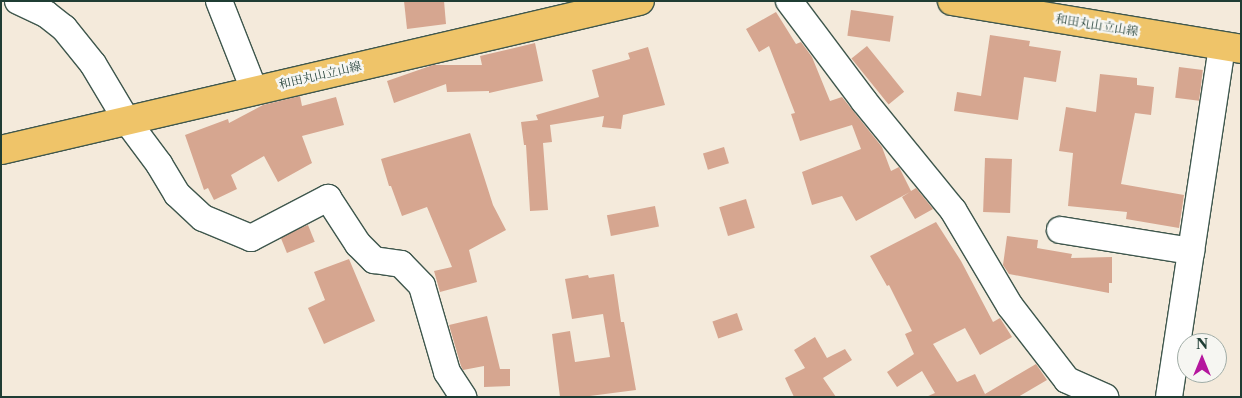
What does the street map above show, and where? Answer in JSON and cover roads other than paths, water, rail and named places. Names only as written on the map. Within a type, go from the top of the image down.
[{"type":"main road","name":"和田丸山立山線","points":[[1,150],[254,90],[564,9],[640,1]]},
{"type":"main road","name":"和田丸山立山線","points":[[952,1],[1231,47]]},
{"type":"street","points":[[1,4],[4,1]]},
{"type":"street","points":[[18,1],[46,14],[64,28],[93,64],[127,121],[160,164],[178,194],[203,218],[251,238],[328,198],[358,244],[374,260],[401,264],[422,286],[447,372],[463,397]]},
{"type":"street","points":[[219,1],[254,90]]},
{"type":"street","points":[[789,1],[864,102],[954,210],[1010,306],[1067,380],[1104,397]]},
{"type":"street","points":[[1169,397],[1190,251],[1231,47]]},
{"type":"street","points":[[1060,230],[1190,251]]}]
